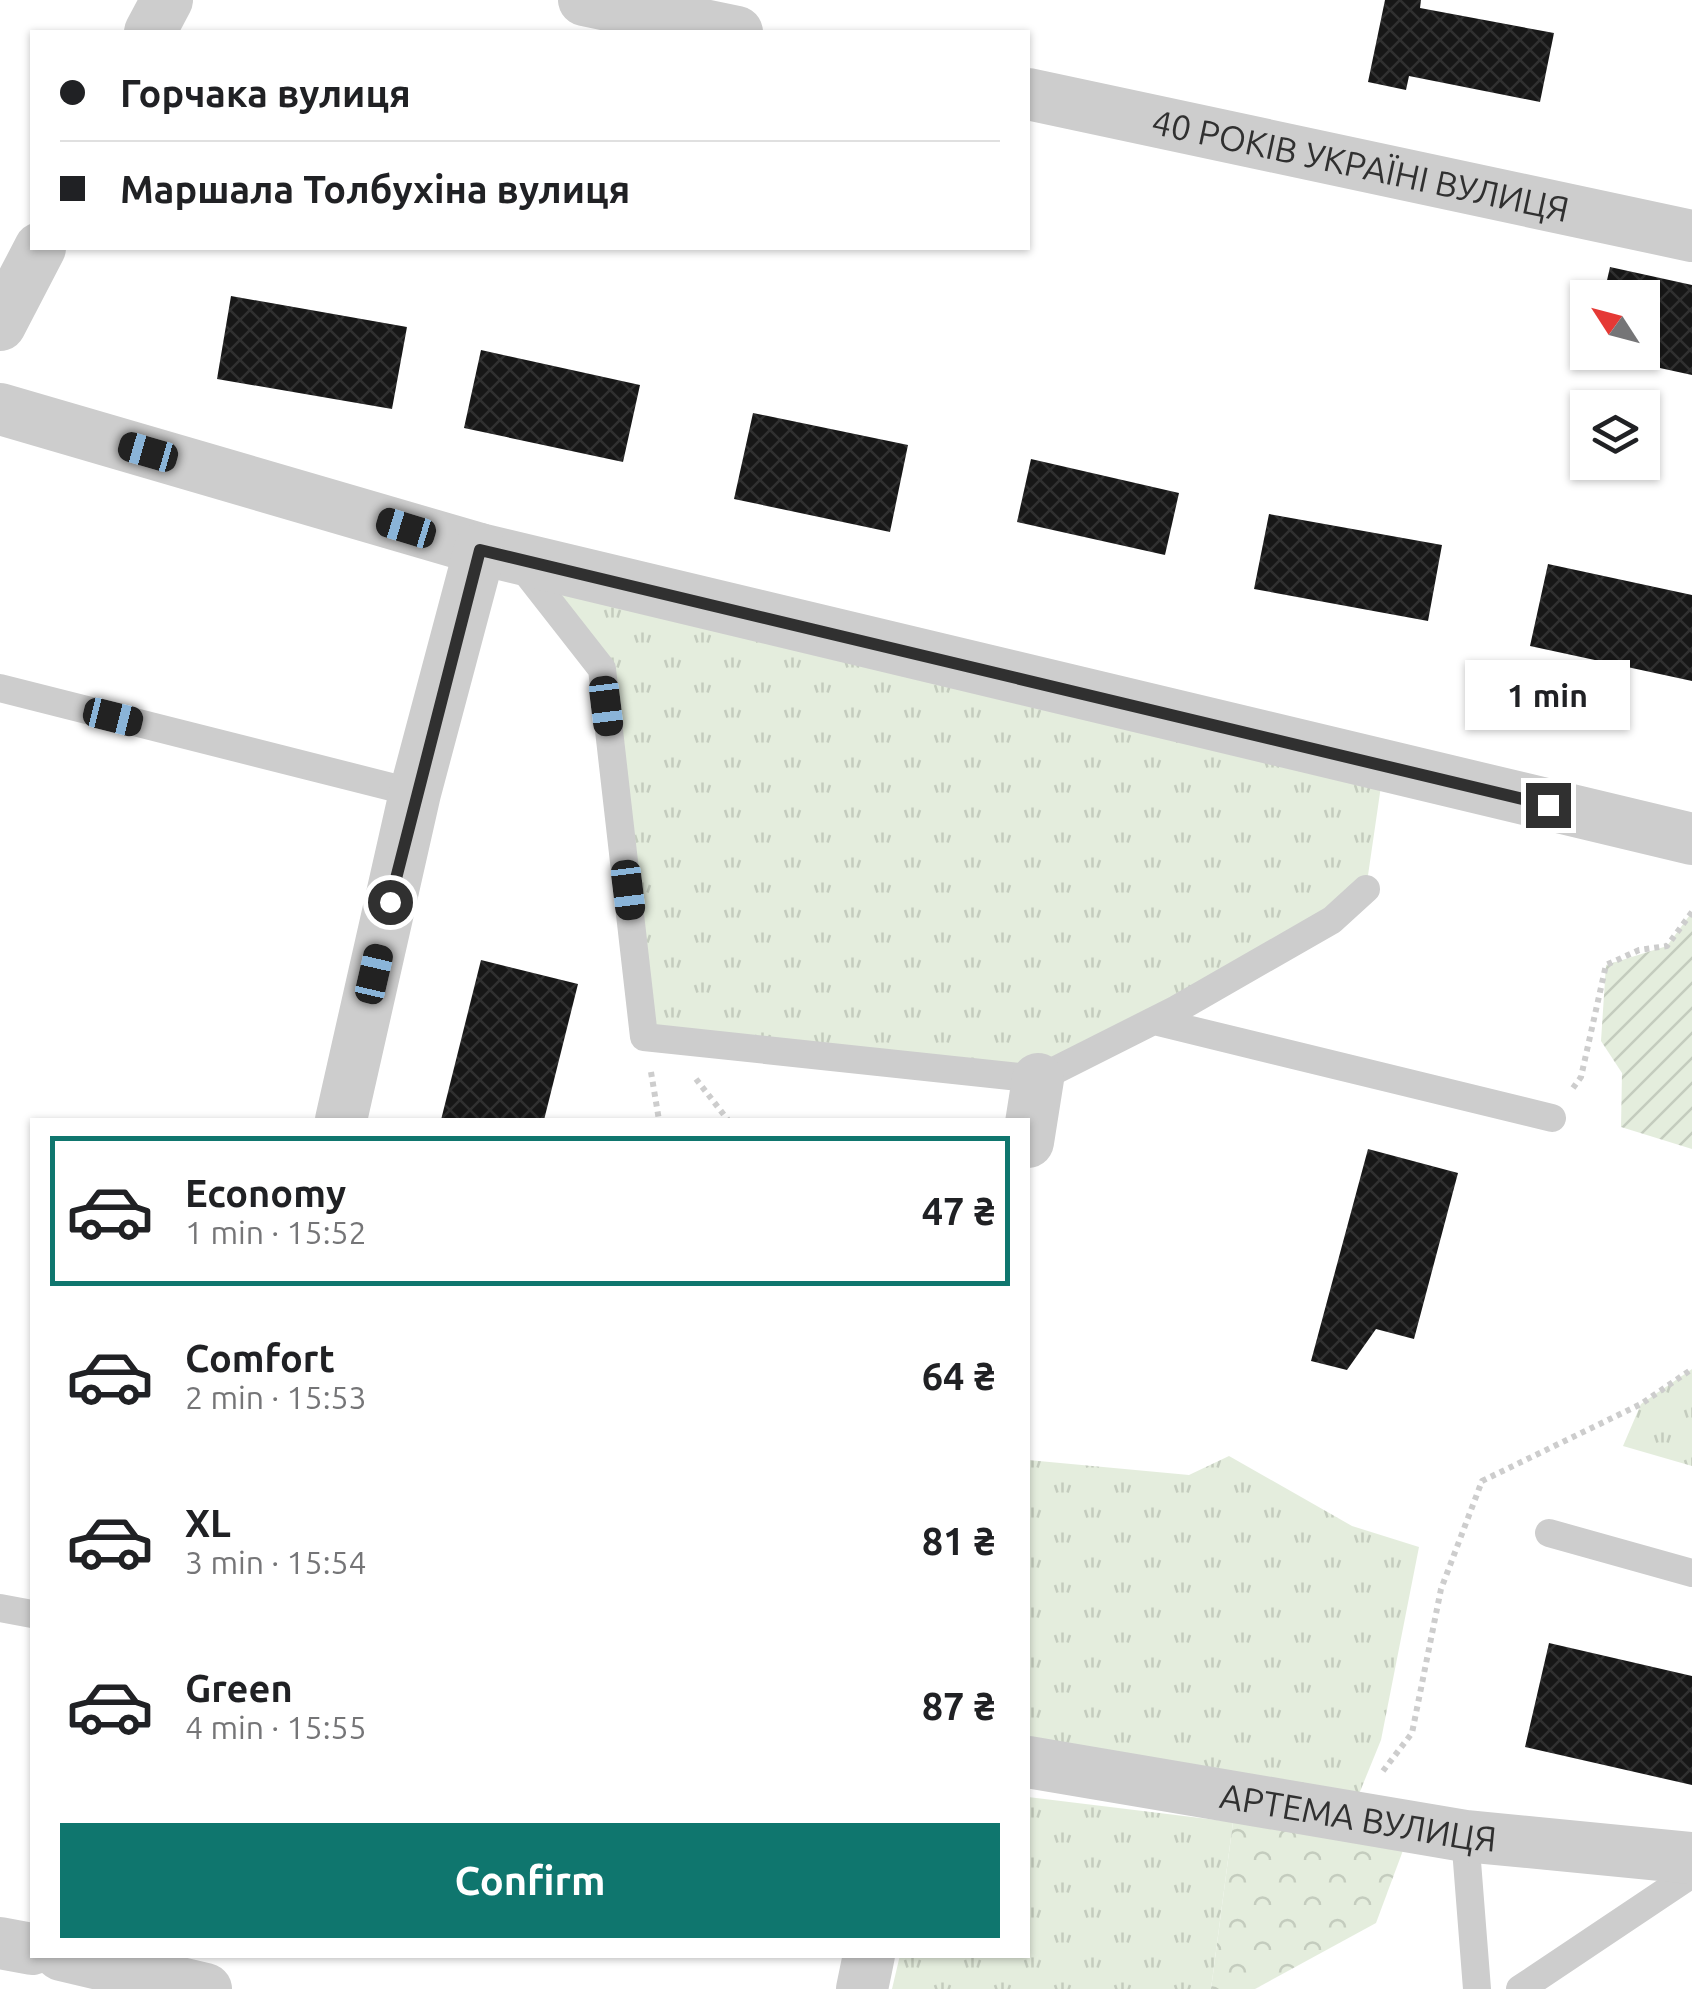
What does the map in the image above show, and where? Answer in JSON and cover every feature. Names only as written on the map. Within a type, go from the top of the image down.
[{"type":"street","points":[[151,30],[166,0]]},
{"type":"street","points":[[584,0],[727,30]]},
{"type":"street","name":"40 РОКІВ УКРАЇНІ ВУЛИЦЯ","points":[[1030,94],[1692,236]]},
{"type":"street","points":[[0,325],[39,250]]},
{"type":"street","points":[[0,409],[497,554],[1692,839]]},
{"type":"street","points":[[341,1118],[415,792],[497,554]]},
{"type":"street","points":[[1030,1129],[1038,1079]]},
{"type":"street","name":"АРТЕМА ВУЛИЦЯ","points":[[1030,1762],[1465,1836],[1692,1858]]},
{"type":"street","points":[[0,1943],[30,1949]]},
{"type":"street","points":[[73,1958],[206,1989]]},
{"type":"street","points":[[862,1989],[868,1958]]},
{"type":"lane","points":[[497,554],[602,669],[644,1036],[1038,1079],[1154,1021],[1332,920],[1366,889]]},
{"type":"lane","points":[[0,688],[415,792]]},
{"type":"lane","points":[[1154,1021],[1552,1118]]},
{"type":"lane","points":[[1550,1532],[1692,1573]]},
{"type":"lane","points":[[0,1608],[30,1614]]},
{"type":"lane","points":[[1465,1836],[1477,1989]]},
{"type":"lane","points":[[1520,1989],[1692,1874]]},
{"type":"path","points":[[1552,1118],[1581,1076],[1606,965],[1639,950],[1667,946],[1692,912]]},
{"type":"path","points":[[1350,1816],[1412,1733],[1441,1590],[1482,1482],[1641,1404],[1692,1369]]},
{"type":"green space","points":[[515,558],[1381,786],[1366,889],[1038,1079],[644,1037],[602,669]]},
{"type":"green space","points":[[1692,912],[1692,1149],[1621,1127],[1622,1073],[1601,1041],[1606,965],[1667,946]]},
{"type":"green space","points":[[1692,1369],[1692,1466],[1623,1446],[1641,1404]]},
{"type":"green space","points":[[1229,1456],[1352,1526],[1419,1547],[1381,1740],[1350,1816],[1030,1762],[1030,1460],[1189,1475]]},
{"type":"green space","points":[[1030,1797],[1233,1822],[1211,1989],[892,1989],[899,1958],[1030,1958]]},
{"type":"green space","points":[[1233,1822],[1405,1845],[1376,1923],[1255,1989],[1211,1989]]},
{"type":"building","points":[[1385,0],[1421,0],[1420,8],[1554,33],[1540,102],[1409,76],[1406,90],[1368,82]]},
{"type":"building","points":[[1610,267],[1692,285],[1692,375],[1660,368],[1660,280],[1607,280]]},
{"type":"building","points":[[231,296],[407,327],[392,409],[217,379]]},
{"type":"building","points":[[481,350],[640,385],[623,462],[464,428]]},
{"type":"building","points":[[753,413],[908,445],[890,532],[734,499]]},
{"type":"building","points":[[1031,459],[1179,493],[1165,555],[1017,522]]},
{"type":"building","points":[[1269,514],[1442,545],[1428,621],[1254,589]]},
{"type":"building","points":[[1548,564],[1692,595],[1692,681],[1530,646]]},
{"type":"building","points":[[481,960],[578,984],[544,1118],[442,1118]]},
{"type":"building","points":[[1368,1149],[1458,1173],[1414,1339],[1376,1329],[1347,1370],[1311,1361]]},
{"type":"building","points":[[1549,1643],[1692,1676],[1692,1785],[1525,1747]]},
{"type":"route","points":[[390,902],[415,792],[480,550],[1548,805]]}]
